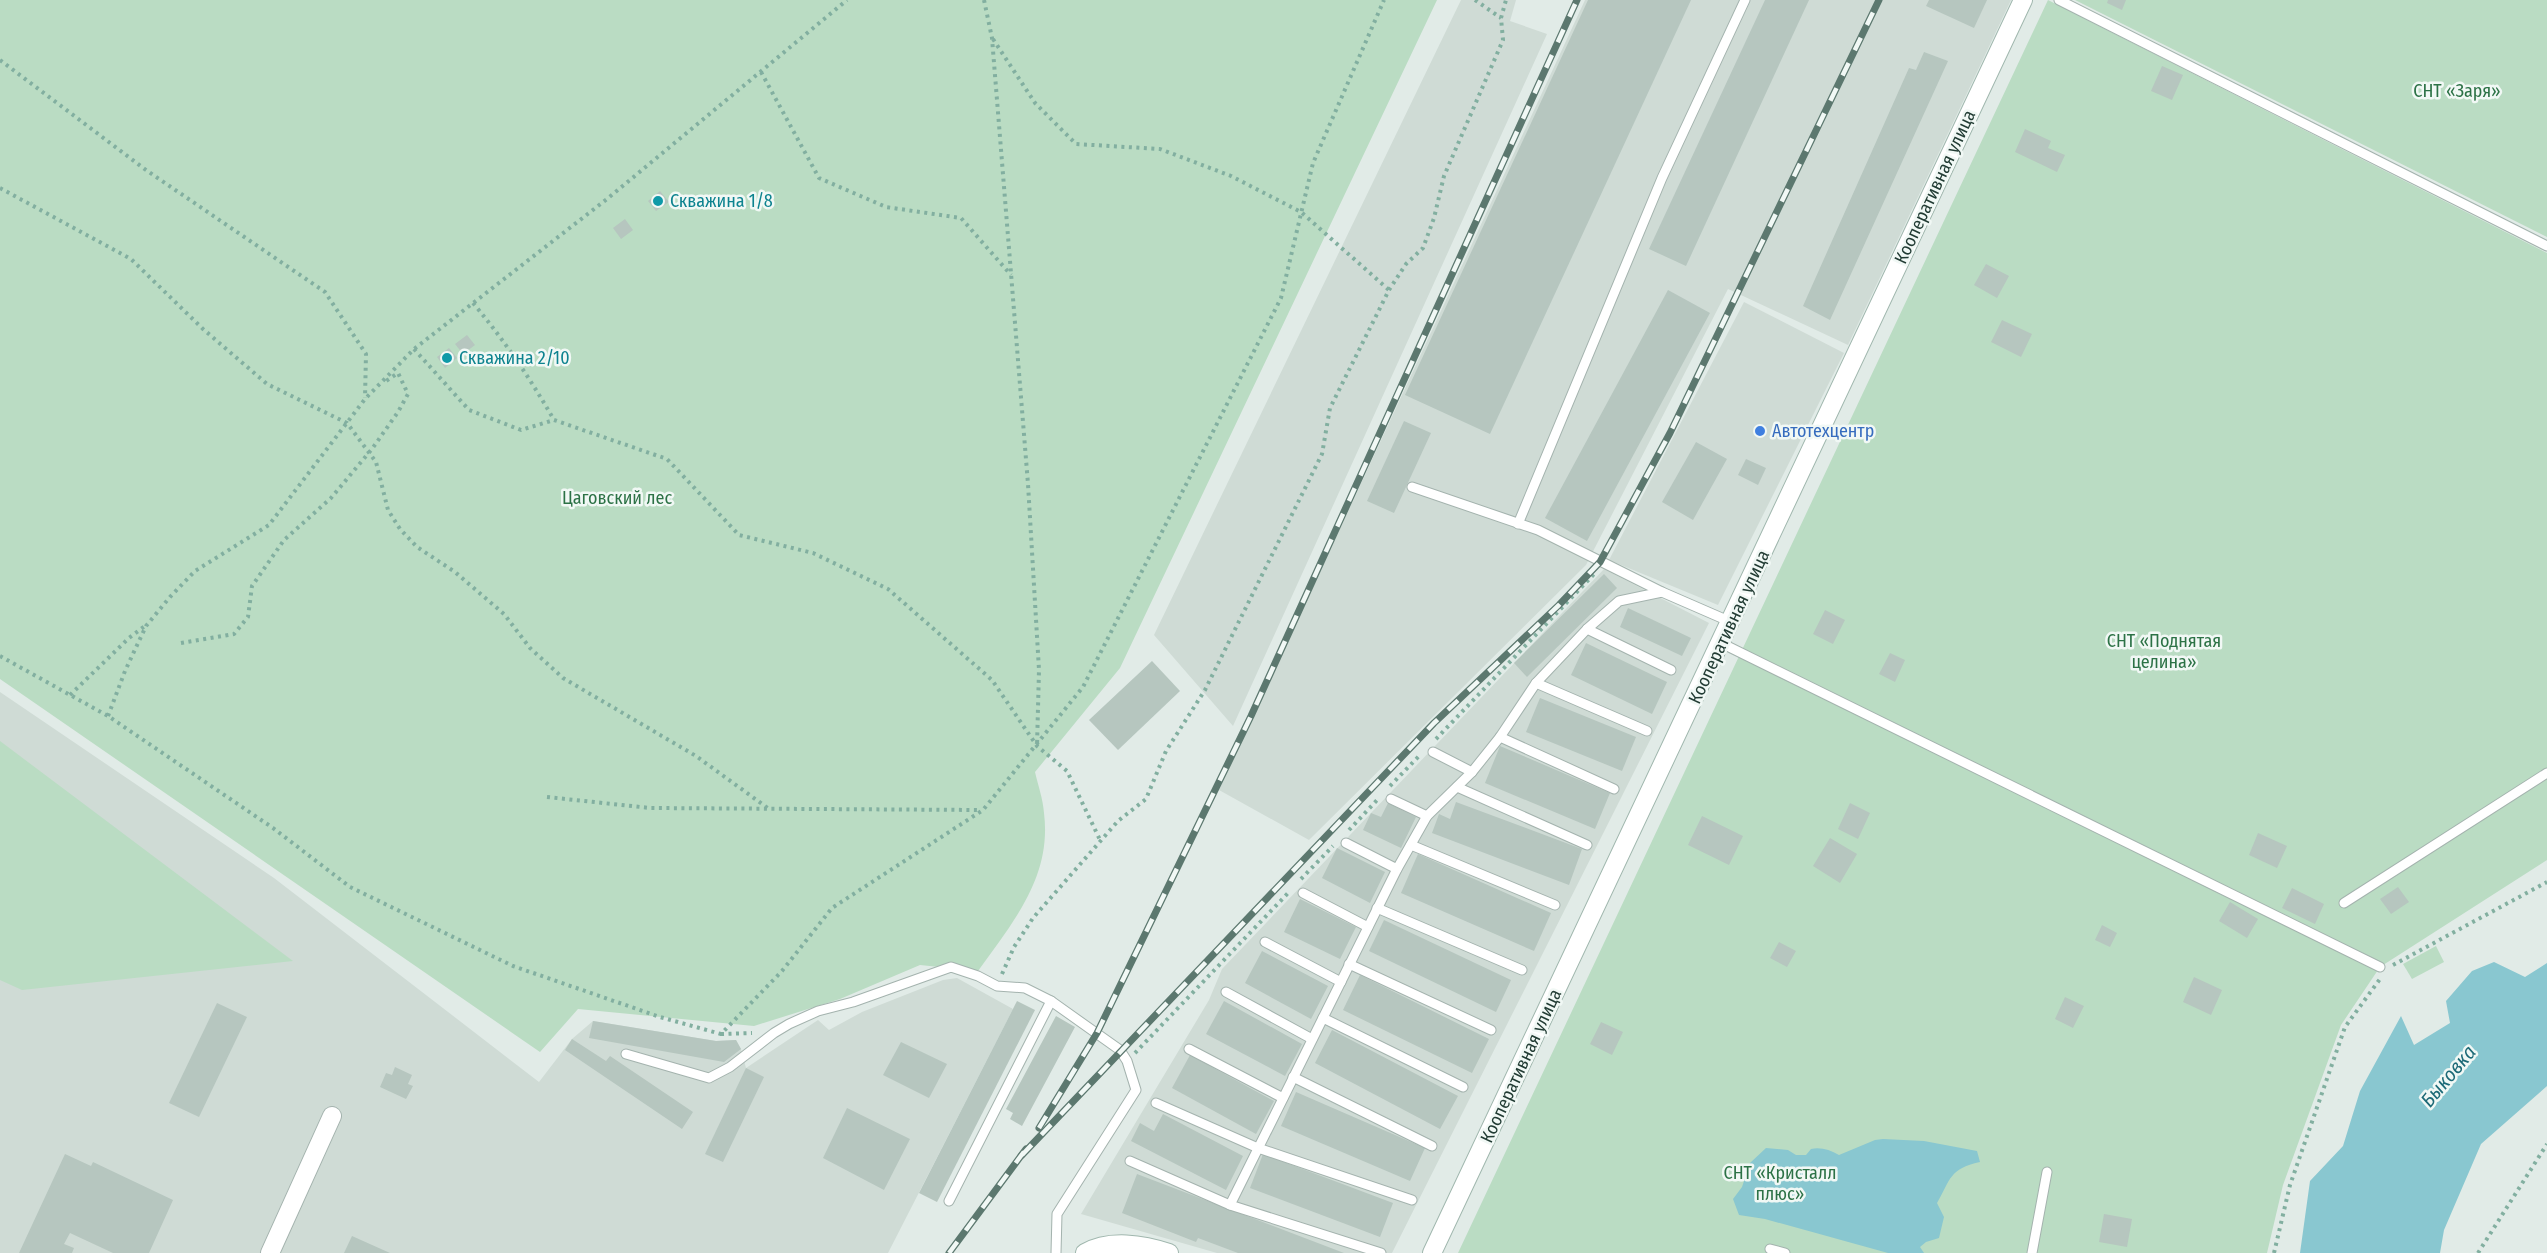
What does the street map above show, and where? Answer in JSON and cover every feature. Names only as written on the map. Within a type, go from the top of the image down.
[{"type":"main road","name":"Кооперативная улица","points":[[1432,1253],[2024,0]]},
{"type":"main road","points":[[270,1253],[332,1116]]},
{"type":"main road","points":[[1084,1253],[1091,1249],[1123,1248],[1168,1253]]},
{"type":"lane","points":[[1518,524],[1662,178],[1745,0]]},
{"type":"lane","points":[[2059,0],[2547,246]]},
{"type":"lane","points":[[1412,487],[1538,531],[1662,592],[1731,621]]},
{"type":"lane","points":[[1230,1204],[1377,908],[1427,816],[1472,772],[1500,737],[1536,683],[1587,629],[1619,601],[1662,592]]},
{"type":"lane","points":[[1587,629],[1671,670]]},
{"type":"lane","points":[[1721,644],[2384,970]]},
{"type":"lane","points":[[1536,683],[1647,731]]},
{"type":"lane","points":[[1500,737],[1614,789]]},
{"type":"lane","points":[[1429,749],[1472,772]]},
{"type":"lane","points":[[2344,903],[2547,773]]},
{"type":"lane","points":[[1457,787],[1587,845]]},
{"type":"lane","points":[[1390,799],[1427,816]]},
{"type":"lane","points":[[1346,843],[1397,869]]},
{"type":"lane","points":[[1411,844],[1555,905]]},
{"type":"lane","points":[[1303,893],[1368,927]]},
{"type":"lane","points":[[1377,908],[1522,970]]},
{"type":"lane","points":[[1265,942],[1341,982]]},
{"type":"lane","points":[[1349,964],[1491,1030]]},
{"type":"lane","points":[[626,1054],[709,1078],[730,1067],[774,1033],[818,1011],[853,1002],[951,966],[978,976],[996,986],[1025,988],[1051,1001],[1120,1050],[1127,1061],[1136,1089],[1057,1214],[1056,1253]]},
{"type":"lane","points":[[1226,992],[1312,1039]]},
{"type":"lane","points":[[949,1201],[1051,1001]]},
{"type":"lane","points":[[1323,1018],[1463,1087]]},
{"type":"lane","points":[[1189,1049],[1283,1098]]},
{"type":"lane","points":[[1293,1077],[1432,1146]]},
{"type":"lane","points":[[1156,1103],[1258,1148],[1412,1200]]},
{"type":"lane","points":[[1130,1161],[1230,1204],[1381,1253]]},
{"type":"lane","points":[[2032,1253],[2047,1172]]},
{"type":"lane","points":[[1770,1249],[1785,1253]]},
{"type":"path","points":[[70,696],[129,638],[146,626],[195,571],[269,525],[365,399],[414,349],[607,199],[847,0]]},
{"type":"path","points":[[984,0],[992,38],[1028,484],[1038,670],[1037,746]]},
{"type":"path","points":[[721,1034],[782,971],[832,908],[983,810],[1083,687],[1281,298],[1313,163],[1384,0]]},
{"type":"path","points":[[1475,0],[1501,18]]},
{"type":"path","points":[[996,986],[1014,947],[1033,918],[1118,821],[1146,799],[1166,751],[1205,690],[1322,454],[1330,408],[1344,385],[1389,290],[1406,264],[1423,248],[1434,218],[1444,176],[1503,40],[1501,18],[1506,0]]},
{"type":"path","points":[[992,38],[1035,103],[1076,144],[1160,149],[1231,176],[1301,212],[1389,290]]},
{"type":"path","points":[[0,60],[146,170],[325,292],[366,354],[365,399]]},
{"type":"path","points":[[761,72],[819,178],[886,207],[961,218],[1011,276]]},
{"type":"path","points":[[0,188],[131,259],[203,329],[267,384],[347,423],[376,462],[388,510],[400,529],[417,547],[455,572],[504,614],[530,648],[562,678],[696,756],[769,808]]},
{"type":"path","points":[[473,303],[506,344],[554,420]]},
{"type":"path","points":[[414,349],[469,410],[521,430],[554,420],[667,459],[739,535],[813,554],[888,589],[992,680],[1037,746],[1067,771],[1101,842]]},
{"type":"path","points":[[181,643],[234,634],[248,617],[252,586],[284,540],[331,498],[368,453],[398,412],[408,394],[398,373],[373,391]]},
{"type":"path","points":[[1300,881],[1604,564]]},
{"type":"path","points":[[108,716],[125,671],[146,626]]},
{"type":"path","points":[[0,656],[108,716],[273,828],[350,887],[513,966],[660,1017],[721,1034],[774,1033]]},
{"type":"path","points":[[547,797],[650,808],[983,810]]},
{"type":"path","points":[[2274,1253],[2290,1185],[2345,1027],[2384,970],[2547,882]]},
{"type":"path","points":[[1127,1061],[1292,889]]},
{"type":"path","points":[[2478,1253],[2547,1144]]},
{"type":"shaded area","points":[[1461,0],[1516,0],[1510,21],[1547,34],[1233,726],[1154,635]]},
{"type":"shaded area","points":[[1585,0],[2011,0],[1848,345],[1728,289],[1586,565],[1309,840],[1219,790]]},
{"type":"shaded area","points":[[1744,302],[1844,353],[1718,605],[1609,560]]},
{"type":"shaded area","points":[[1604,569],[1709,623],[1392,1253],[1217,1253],[1081,1214],[1209,1000],[1222,969]]},
{"type":"shaded area","points":[[0,692],[274,878],[539,1082],[572,1039],[593,1021],[716,1041],[736,1040],[746,1068],[818,1020],[829,1030],[862,1012],[943,980],[957,978],[1013,1009],[888,1253],[0,1253]]},
{"type":"green space","name":"Цаговский лес","points":[[0,0],[1437,0],[1120,668],[1035,772],[1044,813],[1045,836],[1042,858],[1027,898],[978,971],[920,965],[840,999],[754,1026],[578,1009],[540,1052],[0,679]]},
{"type":"green space","name":"СНТ «Поднятая целина»","points":[[2048,0],[2547,253],[2547,860],[2380,967],[2341,1025],[2283,1185],[2267,1253],[1458,1253]]},
{"type":"green space","name":"СНТ «Заря»","points":[[2075,0],[2547,0],[2547,237]]},
{"type":"green space","points":[[0,741],[293,961],[22,990],[0,980]]},
{"type":"green space","points":[[2436,946],[2444,962],[2412,979],[2403,964]]},
{"type":"water","name":"Быковка","points":[[2494,962],[2525,977],[2547,963],[2547,1086],[2481,1144],[2444,1230],[2440,1253],[2300,1253],[2310,1181],[2343,1146],[2360,1091],[2401,1016],[2414,1045],[2450,1023],[2446,1001],[2472,971]]},
{"type":"water","points":[[1883,1139],[1924,1141],[1977,1151],[1980,1162],[1956,1172],[1937,1203],[1944,1217],[1939,1238],[1926,1242],[1920,1247],[1924,1253],[1888,1253],[1765,1219],[1739,1215],[1733,1199],[1742,1187],[1750,1163],[1766,1148],[1788,1150],[1796,1155],[1806,1155],[1811,1149],[1822,1149],[1839,1155]]},
{"type":"building","points":[[1588,0],[1691,0],[1490,434],[1405,395]]},
{"type":"building","points":[[1765,0],[1809,0],[1686,266],[1649,249]]},
{"type":"building","points":[[1929,0],[1987,0],[1974,28],[1926,6]]},
{"type":"building","points":[[2108,0],[2126,0],[2122,10],[2107,3]]},
{"type":"building","points":[[1924,52],[1948,61],[1830,320],[1803,306],[1909,68],[1916,70]]},
{"type":"building","points":[[2162,66],[2183,75],[2172,100],[2151,91]]},
{"type":"building","points":[[2025,129],[2051,141],[2048,148],[2065,155],[2057,172],[2015,152]]},
{"type":"building","name":"Скважина 1/8","points":[[660,191],[669,202],[656,211],[648,201]]},
{"type":"building","points":[[625,219],[633,230],[621,239],[613,228]]},
{"type":"building","points":[[1986,264],[2009,276],[1997,298],[1974,285]]},
{"type":"building","points":[[1668,290],[1710,313],[1587,541],[1545,518]]},
{"type":"building","points":[[2002,320],[2032,334],[2021,357],[1991,342]]},
{"type":"building","points":[[467,335],[475,345],[463,354],[455,344]]},
{"type":"building","name":"Скважина 2/10","points":[[449,348],[457,358],[445,368],[437,357]]},
{"type":"building","points":[[1404,421],[1431,433],[1394,513],[1367,501]]},
{"type":"building","points":[[1696,442],[1727,459],[1693,520],[1662,502]]},
{"type":"building","points":[[1746,459],[1766,468],[1758,485],[1738,475]]},
{"type":"building","points":[[1604,574],[1617,588],[1527,677],[1514,663]]},
{"type":"building","points":[[1628,608],[1691,638],[1682,656],[1620,627]]},
{"type":"building","points":[[1825,610],[1845,620],[1833,644],[1813,634]]},
{"type":"building","points":[[1586,643],[1667,682],[1652,714],[1571,675]]},
{"type":"building","points":[[1890,653],[1905,660],[1895,682],[1879,674]]},
{"type":"building","points":[[1152,661],[1180,691],[1118,750],[1089,720]]},
{"type":"building","points":[[1540,698],[1636,737],[1622,771],[1526,732]]},
{"type":"building","points":[[1500,746],[1610,793],[1595,829],[1485,783]]},
{"type":"building","points":[[1456,802],[1582,849],[1569,885],[1432,833],[1439,814],[1450,819]]},
{"type":"building","points":[[1388,803],[1416,817],[1401,848],[1363,830],[1371,813],[1381,817]]},
{"type":"building","points":[[1850,803],[1870,813],[1858,839],[1838,829]]},
{"type":"building","points":[[1702,816],[1743,836],[1729,865],[1688,845]]},
{"type":"building","points":[[2258,833],[2287,846],[2277,868],[2249,855]]},
{"type":"building","points":[[1830,838],[1857,854],[1840,883],[1813,866]]},
{"type":"building","points":[[1337,848],[1385,872],[1370,903],[1322,878]]},
{"type":"building","points":[[1418,854],[1551,913],[1534,951],[1401,893]]},
{"type":"building","points":[[2398,887],[2409,902],[2391,914],[2380,899]]},
{"type":"building","points":[[2292,888],[2324,904],[2315,924],[2282,908]]},
{"type":"building","points":[[1300,899],[1356,927],[1340,959],[1284,932]]},
{"type":"building","points":[[2230,902],[2258,919],[2247,938],[2219,921]]},
{"type":"building","points":[[1384,920],[1511,980],[1496,1012],[1369,951]]},
{"type":"building","points":[[2102,925],[2117,933],[2110,947],[2095,940]]},
{"type":"building","points":[[1779,942],[1796,951],[1787,967],[1770,958]]},
{"type":"building","points":[[1262,951],[1328,986],[1311,1019],[1245,983]]},
{"type":"building","points":[[1360,975],[1489,1039],[1472,1073],[1343,1010]]},
{"type":"building","points":[[2194,977],[2222,990],[2211,1015],[2183,1002]]},
{"type":"building","points":[[2065,997],[2084,1006],[2073,1028],[2055,1019]]},
{"type":"building","points":[[1017,1001],[1035,1010],[937,1202],[919,1193]]},
{"type":"building","points":[[1224,1001],[1302,1044],[1285,1076],[1206,1034]]},
{"type":"building","points":[[217,1003],[247,1017],[199,1117],[169,1103]]},
{"type":"building","points":[[1056,1016],[1075,1027],[1022,1126],[1010,1119],[1013,1113],[1006,1109]]},
{"type":"building","points":[[593,1021],[716,1041],[736,1040],[741,1049],[724,1062],[589,1038]]},
{"type":"building","points":[[1601,1022],[1623,1032],[1612,1055],[1590,1044]]},
{"type":"building","points":[[1332,1030],[1458,1096],[1440,1129],[1315,1063]]},
{"type":"building","points":[[572,1039],[606,1061],[610,1056],[693,1112],[682,1129],[565,1050]]},
{"type":"building","points":[[901,1042],[947,1064],[929,1098],[883,1075]]},
{"type":"building","points":[[1190,1055],[1274,1101],[1256,1134],[1172,1088]]},
{"type":"building","points":[[395,1067],[412,1075],[408,1084],[413,1086],[406,1099],[380,1087],[386,1073],[392,1075]]},
{"type":"building","points":[[746,1068],[764,1077],[723,1162],[705,1154]]},
{"type":"building","points":[[1296,1092],[1425,1148],[1410,1181],[1281,1126]]},
{"type":"building","points":[[847,1108],[910,1139],[884,1190],[823,1158]]},
{"type":"building","points":[[1163,1114],[1243,1156],[1226,1190],[1131,1141],[1140,1123],[1154,1131]]},
{"type":"building","points":[[65,1154],[91,1166],[93,1162],[173,1200],[149,1253],[113,1253],[70,1233],[64,1244],[74,1248],[72,1253],[19,1253]]},
{"type":"building","points":[[1263,1154],[1393,1203],[1380,1237],[1250,1188]]},
{"type":"building","points":[[1137,1174],[1344,1253],[1238,1253],[1198,1238],[1196,1242],[1122,1213]]},
{"type":"building","points":[[2104,1214],[2132,1219],[2127,1247],[2099,1242]]},
{"type":"building","points":[[352,1236],[390,1253],[344,1253]]},
{"type":"railway","points":[[1039,1128],[1097,1033],[1251,716],[1577,0]]},
{"type":"railway","points":[[1022,1155],[1434,723],[1559,605],[1600,562],[1670,433],[1879,0]]},
{"type":"railway","points":[[949,1253],[1026,1149]]},
{"type":"place","name":"Скважина 1/8","points":[[658,201]]},
{"type":"place","name":"Скважина 2/10","points":[[447,358]]},
{"type":"place","name":"Автотехцентр","points":[[1760,431]]},
{"type":"park label","name":"СНТ «Кристалл плюс»","points":[[1780,1183]]}]
